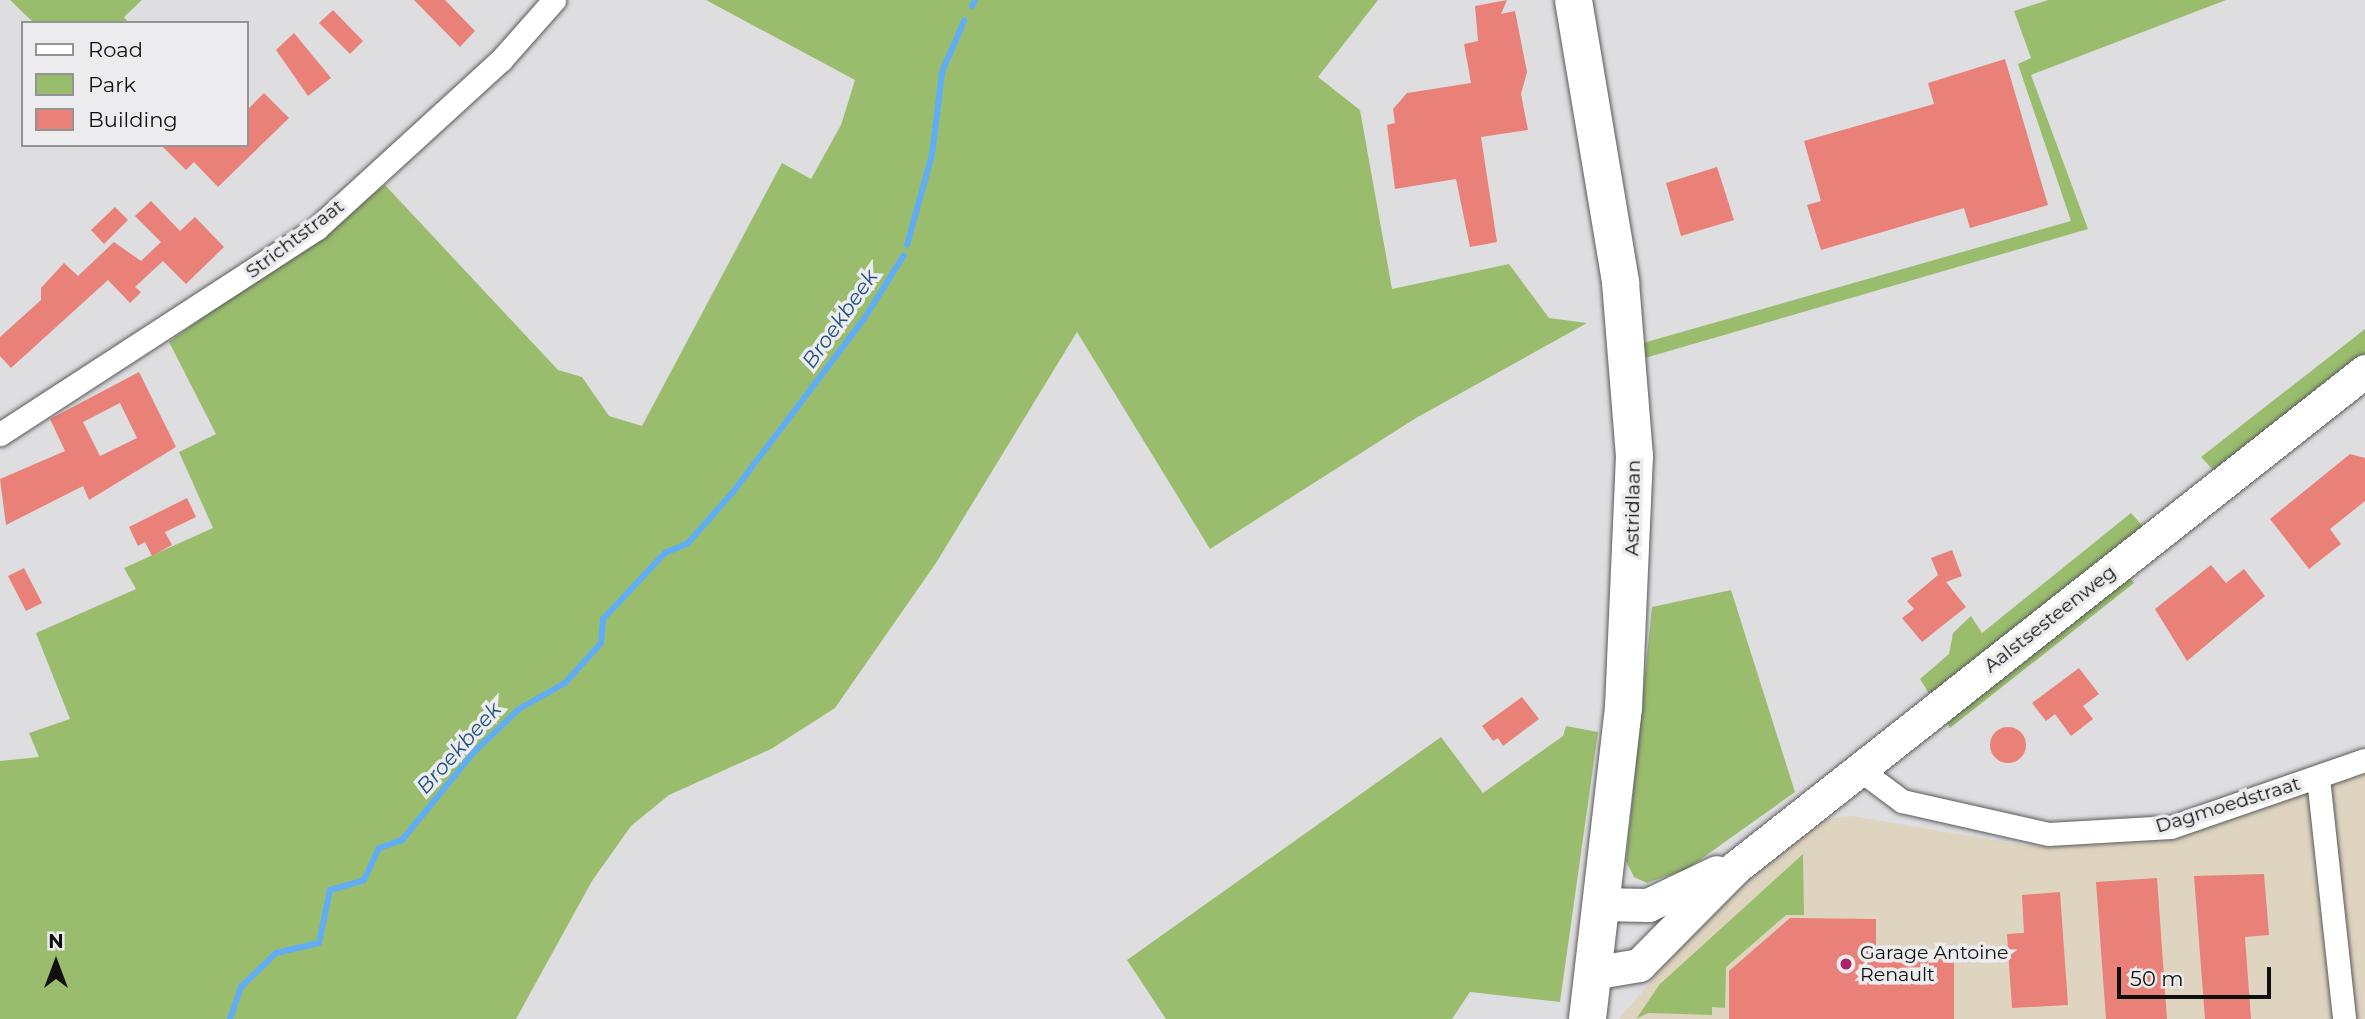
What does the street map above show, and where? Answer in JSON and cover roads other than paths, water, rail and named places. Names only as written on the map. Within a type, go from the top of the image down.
[{"type":"main road","name":"Astridlaan","points":[[1573,0],[1619,282],[1634,455],[1623,706],[1587,1019]]},
{"type":"main road","name":"Aalstsesteenweg","points":[[1592,973],[1639,965],[1736,867],[2365,371]]},
{"type":"main road","name":"Aalstsesteenweg","points":[[1599,904],[1648,905],[1736,867]]},
{"type":"street","name":"Strichtstraat","points":[[0,434],[317,229],[501,60],[554,0]]},
{"type":"street","name":"Dagmoedstraat","points":[[1859,769],[1902,801],[2049,834],[2171,827],[2365,760]]},
{"type":"street","name":"Dagmoedstraat","points":[[2318,778],[2344,1019]]},
{"type":"waterway","name":"Broekbeek","points":[[972,6],[975,0]]},
{"type":"waterway","name":"Broekbeek","points":[[907,245],[932,155],[942,72],[964,21]]},
{"type":"waterway","name":"Broekbeek","points":[[230,1019],[241,987],[276,953],[319,943],[330,890],[364,880],[379,848],[402,840],[474,752],[519,709],[565,683],[601,643],[603,619],[665,553],[688,543],[733,492],[864,319],[904,255]]},
{"type":"place","name":"Garage Antoine Renault","points":[[1846,964]]}]
